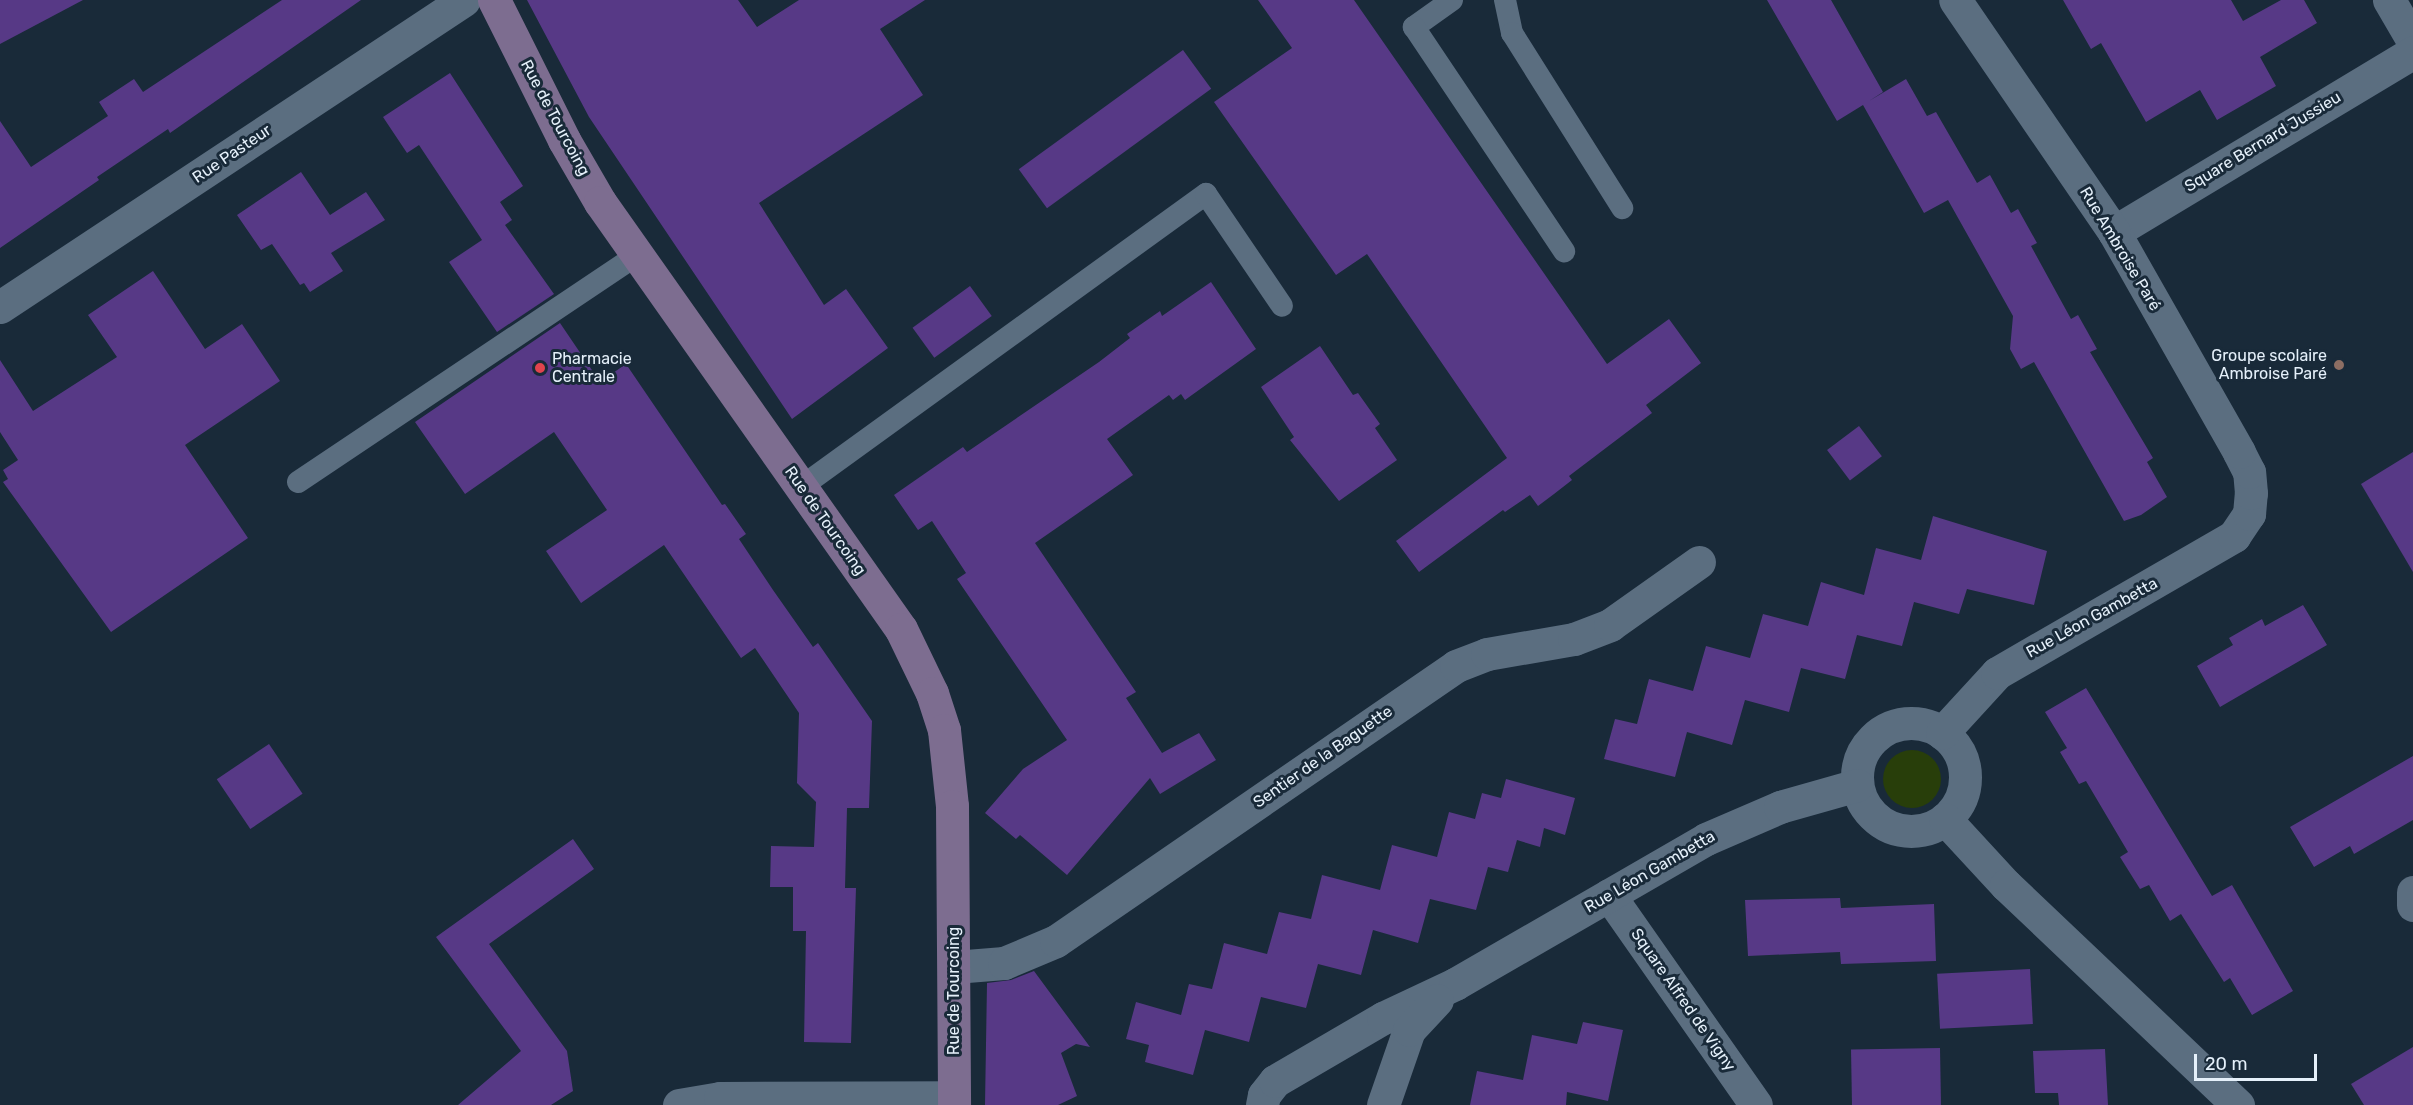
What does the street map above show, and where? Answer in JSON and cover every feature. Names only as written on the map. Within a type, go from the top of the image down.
[{"type":"main road","name":"Rue de Tourcoing","points":[[494,0],[564,140],[635,256],[901,629],[932,693],[944,730],[951,775],[954,1101]]},
{"type":"street","name":"Rue Pasteur","points":[[0,308],[464,0]]},
{"type":"street","name":"Rue Ambroise Paré","points":[[1955,0],[2114,232],[2249,472],[2249,514]]},
{"type":"street","points":[[2389,0],[2413,41]]},
{"type":"street","name":"Square Bernard Jussieu","points":[[2114,232],[2413,52]]},
{"type":"street","name":"Rue Léon Gambetta","points":[[1942,733],[1997,673],[2212,551],[2234,536],[2249,514]]},
{"type":"street","name":"Sentier de la Baguette","points":[[954,967],[1004,963],[1056,941],[1456,666],[1487,654],[1574,639],[1610,625],[1700,562]]},
{"type":"street","points":[[1902,723],[1929,726],[1942,733],[1960,755],[1964,768],[1962,796],[1945,819],[1919,831],[1891,827],[1868,811],[1857,785],[1860,757],[1876,735],[1902,723]]},
{"type":"street","name":"Rue Léon Gambetta","points":[[1262,1105],[1264,1095],[1275,1081],[1383,1018],[1455,984],[1742,821],[1857,785]]},
{"type":"street","points":[[1945,819],[2006,885],[2238,1105]]},
{"type":"street","points":[[2413,892],[2413,905]]},
{"type":"street","name":"Square Alfred de Vigny","points":[[1609,895],[1756,1105]]},
{"type":"street","name":"Rue Léon Gambetta","points":[[1383,1105],[1409,1030],[1455,984]]},
{"type":"street","points":[[679,1105],[720,1098],[954,1101]]},
{"type":"lane","points":[[1452,0],[1414,27],[1564,251]]},
{"type":"lane","points":[[1505,0],[1512,33],[1622,208]]},
{"type":"lane","points":[[801,487],[1206,194],[1282,306]]},
{"type":"lane","points":[[298,482],[635,256]]},
{"type":"green space","points":[[1912,750],[1923,752],[1936,763],[1941,779],[1939,790],[1928,803],[1912,808],[1901,806],[1888,795],[1883,779],[1885,768],[1896,755]]},
{"type":"building","points":[[0,0],[83,0],[0,44]]},
{"type":"building","points":[[282,0],[361,0],[170,133],[168,129],[97,177],[99,180],[0,248],[0,121],[31,167],[108,116],[99,102],[134,79],[143,92]]},
{"type":"building","points":[[527,0],[738,0],[757,27],[799,0],[925,0],[880,29],[923,95],[759,203],[824,305],[846,289],[888,348],[792,419],[589,117]]},
{"type":"building","points":[[1258,0],[1354,0],[1607,364],[1669,319],[1701,363],[1646,405],[1652,413],[1569,476],[1572,480],[1538,506],[1530,495],[1505,512],[1503,510],[1419,572],[1396,541],[1507,458],[1367,254],[1336,275],[1214,102],[1292,48]]},
{"type":"building","points":[[1767,0],[1831,0],[1883,92],[1869,101],[1906,79],[1927,116],[1936,112],[1977,183],[1990,175],[2011,213],[2018,209],[2037,243],[2031,246],[2071,319],[2078,315],[2097,349],[2090,352],[2153,458],[2147,462],[2167,497],[2141,515],[2124,521],[2034,362],[2021,369],[2010,349],[2013,316],[1948,200],[1924,213],[1863,105],[1837,121]]},
{"type":"building","points":[[2063,0],[2231,0],[2243,21],[2281,0],[2304,0],[2317,23],[2260,57],[2276,86],[2217,120],[2200,90],[2146,122],[2101,43],[2091,49]]},
{"type":"building","points":[[1183,50],[1211,89],[1047,208],[1019,169]]},
{"type":"building","points":[[450,73],[523,186],[500,202],[512,220],[505,225],[554,294],[497,332],[449,262],[482,240],[419,145],[407,153],[383,117]]},
{"type":"building","points":[[301,172],[330,215],[366,192],[385,220],[331,253],[343,271],[310,292],[304,283],[300,285],[272,244],[261,250],[237,215]]},
{"type":"building","points":[[153,271],[205,349],[242,324],[280,381],[185,445],[248,538],[111,632],[3,482],[8,479],[3,470],[18,460],[0,432],[0,360],[33,411],[117,357],[88,315]]},
{"type":"building","points":[[1211,282],[1256,349],[1185,400],[1181,394],[1173,400],[1169,395],[1107,439],[1133,475],[1035,543],[1136,692],[1126,698],[1162,753],[1199,733],[1216,760],[1160,794],[1150,778],[1067,875],[1020,835],[1016,839],[985,813],[1023,769],[1067,740],[957,579],[966,573],[932,521],[918,530],[894,495],[963,447],[967,452],[1099,362],[1130,338],[1127,334],[1160,311],[1162,316]]},
{"type":"building","points":[[970,286],[992,316],[934,358],[913,328]]},
{"type":"building","points":[[560,323],[600,382],[626,364],[722,505],[725,504],[746,534],[739,539],[773,590],[813,647],[818,643],[872,721],[869,808],[847,808],[845,888],[856,888],[851,1043],[804,1042],[806,931],[793,931],[793,887],[770,887],[771,846],[814,847],[816,802],[797,783],[799,713],[755,648],[741,658],[664,545],[581,603],[546,551],[607,510],[554,432],[465,494],[415,422]]},
{"type":"building","points":[[1320,346],[1353,395],[1358,393],[1380,424],[1375,428],[1397,460],[1339,501],[1290,440],[1294,437],[1261,387]]},
{"type":"building","points":[[1859,426],[1882,456],[1850,480],[1827,450]]},
{"type":"building","points":[[2413,452],[2413,572],[2361,484]]},
{"type":"building","points":[[1933,516],[2047,551],[2034,605],[1967,589],[1959,614],[1914,602],[1902,646],[1857,635],[1845,679],[1801,668],[1789,712],[1745,700],[1732,745],[1687,732],[1675,777],[1604,759],[1615,719],[1637,724],[1649,679],[1693,691],[1706,646],[1750,658],[1763,614],[1808,626],[1821,582],[1864,595],[1876,548],[1921,560]]},
{"type":"building","points":[[2303,605],[2327,645],[2220,707],[2197,666],[2233,645],[2229,638],[2262,619],[2265,626]]},
{"type":"building","points":[[2086,688],[2212,896],[2232,885],[2293,991],[2252,1015],[2230,978],[2224,982],[2181,914],[2170,921],[2149,885],[2140,889],[2120,857],[2128,852],[2086,781],[2079,784],[2060,752],[2067,748],[2045,712]]},
{"type":"building","points":[[269,744],[303,794],[250,829],[217,779]]},
{"type":"building","points":[[2413,756],[2413,820],[2354,854],[2350,846],[2314,867],[2290,827]]},
{"type":"building","points":[[1506,779],[1575,798],[1565,835],[1544,828],[1540,847],[1517,840],[1508,872],[1488,867],[1476,910],[1430,899],[1418,943],[1373,930],[1361,975],[1318,964],[1306,1008],[1261,997],[1249,1042],[1205,1030],[1193,1075],[1145,1062],[1149,1045],[1126,1039],[1136,1002],[1181,1015],[1189,984],[1212,989],[1224,943],[1267,954],[1279,912],[1311,919],[1322,875],[1380,890],[1392,845],[1437,857],[1449,812],[1475,819],[1482,793],[1501,798]]},
{"type":"building","points":[[573,839],[594,869],[489,944],[567,1051],[573,1091],[551,1105],[458,1105],[521,1051],[436,937]]},
{"type":"building","points":[[1840,898],[1841,908],[1934,904],[1936,961],[1841,964],[1840,952],[1748,956],[1745,900]]},
{"type":"building","points":[[2030,969],[2033,1024],[1940,1029],[1937,974]]},
{"type":"building","points":[[1034,971],[1090,1047],[1076,1044],[1061,1053],[1077,1096],[1058,1105],[985,1105],[987,983],[1011,980]]},
{"type":"building","points":[[1583,1022],[1623,1030],[1608,1101],[1567,1092],[1566,1105],[1470,1105],[1477,1071],[1523,1080],[1532,1035],[1577,1044]]},
{"type":"building","points":[[2413,1047],[2413,1105],[2364,1105],[2351,1084]]},
{"type":"building","points":[[1940,1048],[1941,1105],[1852,1105],[1851,1050]]},
{"type":"building","points":[[2105,1049],[2108,1105],[2059,1105],[2058,1093],[2035,1093],[2033,1051]]},
{"type":"place","name":"Groupe scolaire Ambroise Paré","points":[[2339,365]]},
{"type":"place","name":"Pharmacie Centrale","points":[[540,368]]}]
